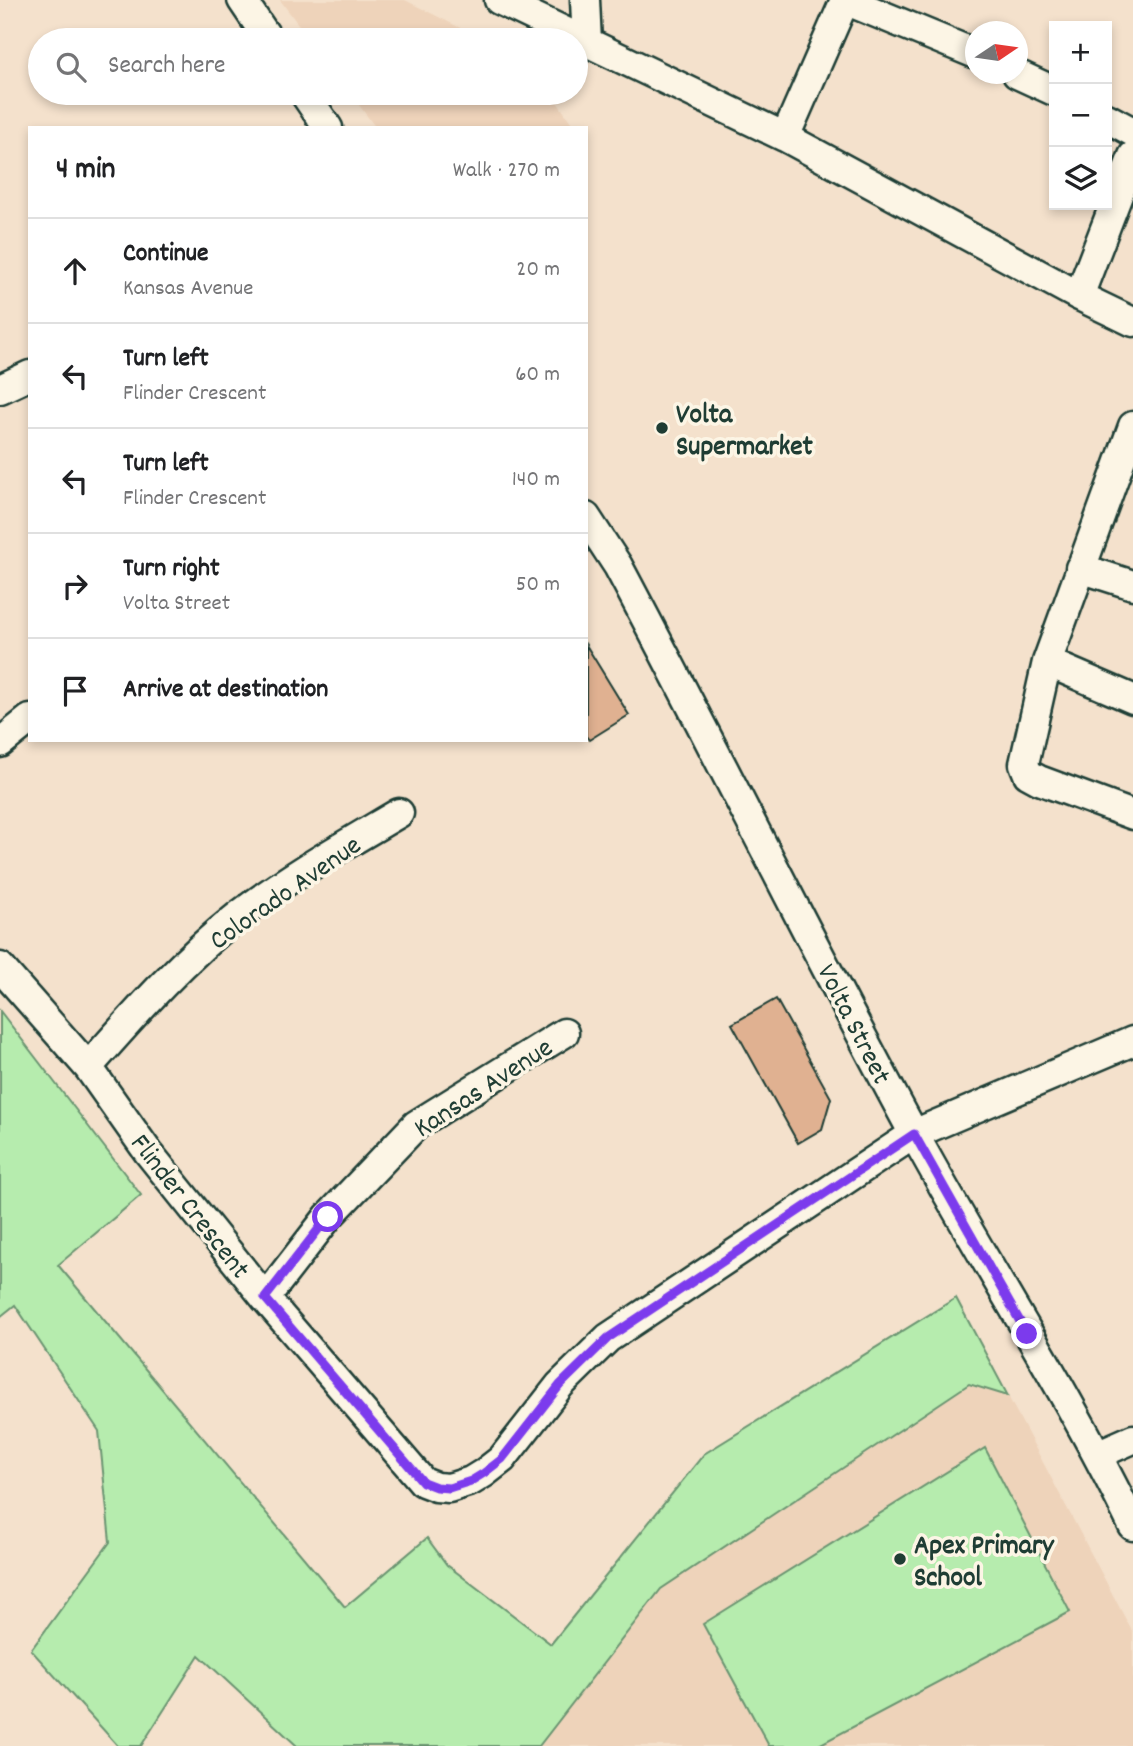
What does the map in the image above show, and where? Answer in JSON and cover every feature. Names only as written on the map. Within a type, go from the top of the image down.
[{"type":"street","points":[[242,0],[260,28]]},
{"type":"street","points":[[499,0],[556,28]]},
{"type":"street","points":[[584,0],[586,28]]},
{"type":"street","points":[[785,137],[845,0],[965,50]]},
{"type":"street","points":[[588,43],[785,137],[1079,296],[1133,322]]},
{"type":"street","points":[[1028,79],[1049,89]]},
{"type":"street","points":[[312,105],[327,126]]},
{"type":"street","points":[[1112,121],[1133,132]]},
{"type":"street","points":[[1079,296],[1133,156]]},
{"type":"street","points":[[0,389],[28,376]]},
{"type":"street","points":[[1133,426],[1126,464],[1080,568],[1047,662],[1024,764],[1028,774],[1133,815]]},
{"type":"street","name":"Volta Street","points":[[588,520],[623,575],[914,1134],[1027,1334],[1099,1454],[1133,1525]]},
{"type":"street","points":[[1080,568],[1133,586]]},
{"type":"street","points":[[1047,662],[1133,699]]},
{"type":"street","points":[[0,743],[28,721]]},
{"type":"street","name":"Colorado Avenue","points":[[88,1067],[164,982],[239,916],[320,861],[399,813]]},
{"type":"street","name":"Flinder Crescent","points":[[0,967],[88,1067],[148,1152],[265,1298],[423,1482],[436,1487],[457,1486],[471,1481],[502,1459],[560,1385],[608,1338],[914,1134],[1133,1041]]},
{"type":"street","name":"Kansas Avenue","points":[[265,1298],[328,1217],[416,1125],[564,1034]]},
{"type":"street","points":[[1099,1454],[1133,1439]]},
{"type":"shaded area","points":[[280,0],[405,0],[460,28],[301,28]]},
{"type":"shaded area","points":[[359,105],[559,105],[574,126],[375,126]]},
{"type":"shaded area","name":"Apex Primary School","points":[[970,1384],[1008,1396],[1133,1633],[1133,1746],[539,1746],[661,1589]]},
{"type":"green space","points":[[0,1011],[141,1195],[58,1265],[345,1607],[427,1538],[447,1565],[551,1644],[704,1454],[956,1298],[1008,1396],[969,1384],[661,1589],[539,1746],[297,1746],[199,1655],[141,1746],[118,1746],[31,1650],[110,1542],[99,1431],[15,1305],[0,1317]]},
{"type":"green space","points":[[985,1448],[1070,1612],[817,1746],[769,1746],[703,1624]]},
{"type":"building","points":[[588,648],[629,715],[588,739]]},
{"type":"building","points":[[776,999],[831,1098],[822,1129],[798,1143],[732,1024]]},
{"type":"place","name":"Volta Supermarket","points":[[662,428]]},
{"type":"place","name":"Apex Primary School","points":[[900,1559]]},
{"type":"route","points":[[328,1217],[265,1298],[423,1482],[436,1487],[449,1488],[471,1481],[502,1459],[560,1385],[608,1338],[914,1134],[1027,1334]]}]
